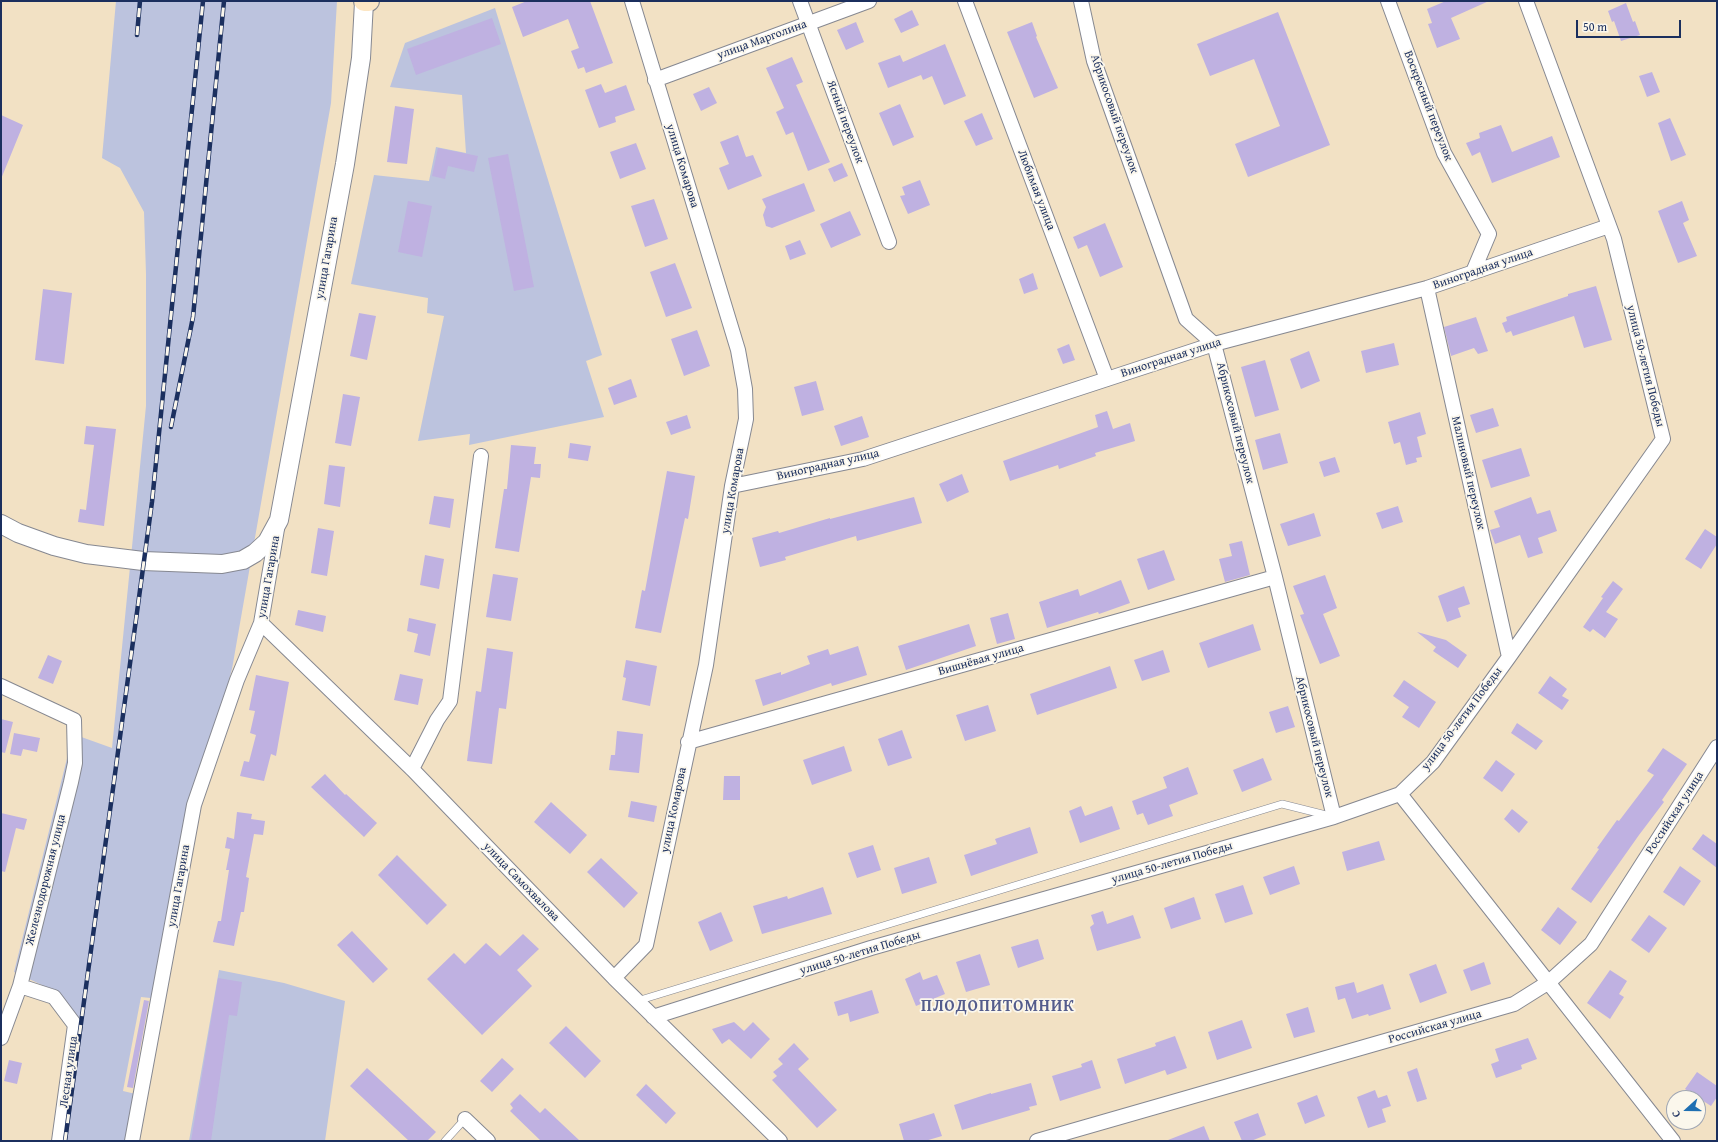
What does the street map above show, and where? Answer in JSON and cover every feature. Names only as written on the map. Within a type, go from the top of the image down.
[{"type":"street","name":"улица Гагарина","points":[[132,1141],[194,805],[238,680],[261,623],[362,58],[366,1]]},
{"type":"street","name":"улица Комарова","points":[[614,978],[646,945],[688,742],[706,665],[732,486],[746,419],[745,389],[738,350],[632,1]]},
{"type":"street","name":"Ясный переулок","points":[[800,1],[889,242]]},
{"type":"street","name":"улица Марголина","points":[[656,80],[870,1]]},
{"type":"street","name":"Любимая улица","points":[[965,1],[1107,379]]},
{"type":"street","name":"Абрикосовый переулок","points":[[1081,1],[1094,61],[1186,318],[1214,344],[1334,817]]},
{"type":"street","name":"Воскресный переулок","points":[[1388,1],[1444,154],[1489,234],[1473,272]]},
{"type":"street","name":"улица 50-летия Победы","points":[[653,1017],[871,948],[1334,817],[1400,794],[1433,762],[1663,439],[1614,239],[1526,1]]},
{"type":"street","name":"Виноградная улица","points":[[732,486],[863,459],[1214,344],[1427,288],[1609,226]]},
{"type":"street","name":"Малиновый переулок","points":[[1427,288],[1509,657]]},
{"type":"street","points":[[412,769],[437,720],[450,701],[481,456]]},
{"type":"street","points":[[1,524],[18,533],[54,546],[86,554],[144,561],[222,564],[243,560],[255,553],[267,542],[279,520]]},
{"type":"street","name":"Вишнёвая улица","points":[[688,742],[1274,577]]},
{"type":"street","name":"улица Самохвалова","points":[[261,623],[412,769],[614,978],[780,1141]]},
{"type":"street","name":"Железнодорожная улица","points":[[1,686],[74,720],[75,763],[20,986],[1,1038]]},
{"type":"street","name":"Российская улица","points":[[1038,1141],[1514,1004],[1549,982],[1591,944],[1717,747]]},
{"type":"street","points":[[1400,794],[1673,1141]]},
{"type":"street","name":"Лесная улица","points":[[20,986],[54,997],[75,1025],[59,1141]]},
{"type":"street","points":[[465,1119],[488,1141]]},
{"type":"lane","points":[[637,1001],[874,930],[1282,804],[1334,817]]},
{"type":"lane","points":[[445,1141],[465,1119]]},
{"type":"shaded area","points":[[116,1],[337,1],[331,103],[232,669],[187,833],[160,999],[141,997],[123,1091],[144,1096],[136,1141],[56,1141],[73,1012],[59,993],[14,972],[73,734],[112,748],[146,406],[146,274],[144,212],[120,168],[102,158]]},
{"type":"shaded area","points":[[495,8],[602,355],[586,361],[604,417],[469,445],[470,434],[418,441],[444,316],[427,313],[428,298],[351,284],[374,175],[429,181],[436,147],[466,153],[462,95],[390,87],[405,43]]},
{"type":"shaded area","points":[[219,970],[284,983],[345,1001],[325,1141],[189,1141]]},
{"type":"building","points":[[527,1],[590,1],[613,63],[586,73],[584,67],[578,69],[571,51],[579,48],[568,19],[523,37],[512,7]]},
{"type":"building","points":[[1446,1],[1489,1],[1451,18],[1460,39],[1437,48],[1428,24],[1432,23],[1427,9]]},
{"type":"building","points":[[1626,3],[1633,22],[1635,21],[1640,35],[1621,41],[1614,21],[1612,22],[1608,11]]},
{"type":"building","points":[[912,10],[919,25],[901,33],[894,19]]},
{"type":"building","points":[[1278,12],[1330,145],[1248,177],[1235,144],[1280,126],[1254,59],[1210,76],[1197,44]]},
{"type":"building","points":[[492,18],[501,44],[416,75],[407,49]]},
{"type":"building","points":[[856,22],[864,42],[846,50],[837,30]]},
{"type":"building","points":[[1032,22],[1037,36],[1036,37],[1058,88],[1034,98],[1007,32]]},
{"type":"building","points":[[945,44],[966,96],[944,105],[932,76],[923,80],[921,75],[888,88],[878,63],[900,55],[903,62]]},
{"type":"building","points":[[792,57],[803,82],[796,85],[830,162],[808,171],[793,132],[786,135],[776,112],[784,108],[766,68]]},
{"type":"building","points":[[1652,72],[1660,92],[1647,97],[1639,76]]},
{"type":"building","points":[[601,84],[605,93],[626,85],[635,110],[615,117],[616,122],[599,128],[585,90]]},
{"type":"building","points":[[709,87],[717,103],[701,111],[693,94]]},
{"type":"building","points":[[900,104],[914,137],[893,146],[879,113]]},
{"type":"building","points":[[395,106],[414,109],[407,164],[387,162]]},
{"type":"building","points":[[982,113],[993,139],[976,146],[964,121]]},
{"type":"building","points":[[1,115],[23,125],[1,179]]},
{"type":"building","points":[[1670,118],[1686,155],[1671,161],[1658,123]]},
{"type":"building","points":[[1501,125],[1512,152],[1552,136],[1560,157],[1492,183],[1480,152],[1472,156],[1466,143],[1480,138],[1479,133]]},
{"type":"building","points":[[738,135],[746,157],[753,155],[762,176],[728,190],[719,168],[729,164],[720,142]]},
{"type":"building","points":[[636,143],[646,169],[620,179],[610,152]]},
{"type":"building","points":[[438,148],[478,156],[474,172],[448,166],[445,179],[432,176]]},
{"type":"building","points":[[508,154],[534,287],[514,291],[488,158]]},
{"type":"building","points":[[842,163],[848,176],[834,182],[828,169]]},
{"type":"building","points":[[920,180],[930,205],[908,214],[900,196],[905,195],[902,187]]},
{"type":"building","points":[[804,183],[815,211],[772,228],[766,226],[763,215],[766,207],[762,199]]},
{"type":"building","points":[[654,199],[668,239],[645,247],[631,206]]},
{"type":"building","points":[[408,201],[432,206],[422,257],[398,252]]},
{"type":"building","points":[[1682,201],[1689,220],[1683,223],[1697,256],[1678,263],[1658,211]]},
{"type":"building","points":[[850,211],[861,235],[831,248],[820,224]]},
{"type":"building","points":[[1105,223],[1123,267],[1100,277],[1087,245],[1078,249],[1073,237]]},
{"type":"building","points":[[800,240],[806,254],[790,260],[785,246]]},
{"type":"building","points":[[675,263],[692,308],[666,317],[650,272]]},
{"type":"building","points":[[1033,273],[1038,289],[1024,294],[1019,279]]},
{"type":"building","points":[[1596,286],[1612,340],[1584,348],[1574,316],[1513,336],[1511,331],[1506,333],[1502,323],[1507,321],[1506,317],[1568,296],[1568,294]]},
{"type":"building","points":[[43,289],[72,293],[64,364],[35,360]]},
{"type":"building","points":[[359,313],[376,316],[367,360],[350,356]]},
{"type":"building","points":[[1476,317],[1488,351],[1478,354],[1474,348],[1451,356],[1444,327]]},
{"type":"building","points":[[697,330],[710,366],[684,376],[671,339]]},
{"type":"building","points":[[1394,343],[1399,365],[1366,373],[1361,351]]},
{"type":"building","points":[[1069,344],[1075,360],[1063,364],[1057,349]]},
{"type":"building","points":[[1309,351],[1320,381],[1301,389],[1290,359]]},
{"type":"building","points":[[1265,360],[1279,410],[1255,417],[1241,367]]},
{"type":"building","points":[[631,379],[637,397],[614,405],[608,388]]},
{"type":"building","points":[[816,381],[824,410],[802,416],[794,387]]},
{"type":"building","points":[[343,394],[360,397],[351,446],[335,443]]},
{"type":"building","points":[[1493,408],[1499,426],[1476,433],[1470,415]]},
{"type":"building","points":[[1107,411],[1113,429],[1130,423],[1135,441],[1095,453],[1096,456],[1059,469],[1058,465],[1010,481],[1003,461],[1098,427],[1095,415]]},
{"type":"building","points":[[1420,412],[1426,434],[1417,437],[1422,457],[1416,458],[1417,462],[1406,465],[1400,442],[1394,444],[1388,422]]},
{"type":"building","points":[[687,415],[691,428],[671,435],[666,422]]},
{"type":"building","points":[[862,416],[869,437],[841,446],[834,426]]},
{"type":"building","points":[[86,426],[116,429],[104,526],[78,522],[80,509],[86,510],[94,445],[84,444]]},
{"type":"building","points":[[1280,433],[1288,463],[1263,470],[1255,440]]},
{"type":"building","points":[[570,443],[591,446],[588,461],[568,458]]},
{"type":"building","points":[[511,445],[536,447],[534,464],[541,464],[540,478],[531,477],[519,552],[495,548],[504,489],[507,489]]},
{"type":"building","points":[[1521,448],[1530,476],[1491,488],[1482,460]]},
{"type":"building","points":[[1335,457],[1340,472],[1324,477],[1319,462]]},
{"type":"building","points":[[329,465],[345,467],[340,507],[324,504]]},
{"type":"building","points":[[667,471],[695,476],[688,519],[685,518],[661,633],[635,628],[642,590],[645,591]]},
{"type":"building","points":[[962,474],[969,492],[947,502],[939,484]]},
{"type":"building","points":[[434,496],[454,499],[450,528],[429,524]]},
{"type":"building","points":[[914,497],[922,523],[857,541],[856,536],[785,557],[786,560],[760,567],[752,538],[778,531],[779,533],[830,518]]},
{"type":"building","points":[[1531,497],[1537,514],[1550,510],[1557,531],[1538,538],[1543,553],[1528,558],[1520,535],[1495,544],[1490,530],[1500,527],[1494,511]]},
{"type":"building","points":[[1398,506],[1403,522],[1382,529],[1376,513]]},
{"type":"building","points":[[1314,513],[1321,536],[1288,546],[1280,524]]},
{"type":"building","points":[[318,528],[334,531],[327,576],[311,573]]},
{"type":"building","points":[[1705,529],[1717,537],[1717,544],[1701,569],[1685,559]]},
{"type":"building","points":[[1242,541],[1250,575],[1225,582],[1219,559],[1232,556],[1229,544]]},
{"type":"building","points":[[1164,550],[1175,580],[1148,590],[1137,559]]},
{"type":"building","points":[[425,555],[444,559],[439,589],[420,585]]},
{"type":"building","points":[[493,574],[518,578],[511,621],[486,617]]},
{"type":"building","points":[[1325,575],[1337,608],[1323,614],[1340,656],[1320,664],[1300,615],[1304,614],[1293,586]]},
{"type":"building","points":[[1121,580],[1130,603],[1099,614],[1098,612],[1047,628],[1039,602],[1078,589],[1080,596]]},
{"type":"building","points":[[1613,581],[1623,589],[1606,612],[1618,619],[1605,638],[1593,629],[1590,632],[1583,627],[1603,598],[1601,597]]},
{"type":"building","points":[[1464,586],[1470,604],[1458,608],[1461,617],[1447,622],[1438,596]]},
{"type":"building","points":[[298,610],[326,616],[323,632],[295,625]]},
{"type":"building","points":[[1008,613],[1015,639],[997,644],[990,618]]},
{"type":"building","points":[[409,618],[436,624],[430,656],[414,652],[418,634],[407,631]]},
{"type":"building","points":[[969,624],[976,646],[906,670],[898,646]]},
{"type":"building","points":[[1253,624],[1261,650],[1208,668],[1199,643]]},
{"type":"building","points":[[1417,632],[1446,640],[1467,655],[1458,668],[1433,651],[1436,647]]},
{"type":"building","points":[[858,646],[867,675],[832,686],[831,683],[763,706],[755,680],[781,672],[781,675],[810,664],[807,656],[828,649],[830,655]]},
{"type":"building","points":[[487,648],[513,652],[506,709],[499,708],[492,764],[467,761],[476,691],[481,692]]},
{"type":"building","points":[[1163,650],[1170,672],[1142,681],[1134,660]]},
{"type":"building","points":[[48,655],[62,661],[53,684],[38,678]]},
{"type":"building","points":[[626,660],[657,666],[650,706],[622,700],[626,678],[623,677]]},
{"type":"building","points":[[1110,666],[1117,688],[1037,715],[1030,694]]},
{"type":"building","points":[[400,674],[423,679],[418,705],[394,700]]},
{"type":"building","points":[[256,675],[289,682],[276,756],[271,754],[264,781],[240,776],[244,761],[249,762],[256,735],[250,733],[255,711],[249,710]]},
{"type":"building","points":[[1550,676],[1567,689],[1562,696],[1569,700],[1562,710],[1538,693]]},
{"type":"building","points":[[1404,680],[1436,702],[1419,728],[1402,717],[1409,707],[1393,696]]},
{"type":"building","points":[[988,705],[996,731],[965,741],[956,715]]},
{"type":"building","points":[[1288,706],[1295,727],[1276,733],[1269,712]]},
{"type":"building","points":[[1,719],[13,722],[5,753],[1,752]]},
{"type":"building","points":[[1517,723],[1543,741],[1536,750],[1511,733]]},
{"type":"building","points":[[902,730],[912,758],[888,766],[878,739]]},
{"type":"building","points":[[617,731],[643,734],[639,773],[609,770],[611,755],[615,755]]},
{"type":"building","points":[[14,733],[40,738],[37,752],[23,749],[21,756],[10,754]]},
{"type":"building","points":[[844,746],[852,771],[812,785],[803,760]]},
{"type":"building","points":[[1663,748],[1687,764],[1662,800],[1664,802],[1591,903],[1571,889],[1617,820],[1619,821],[1654,775],[1647,771]]},
{"type":"building","points":[[1263,758],[1272,780],[1242,792],[1233,770]]},
{"type":"building","points":[[1496,760],[1515,774],[1502,792],[1483,778]]},
{"type":"building","points":[[1188,767],[1198,794],[1169,805],[1173,816],[1148,825],[1143,813],[1137,815],[1132,801],[1167,788],[1163,777]]},
{"type":"building","points":[[325,774],[345,795],[346,794],[377,823],[364,837],[311,787]]},
{"type":"building","points":[[724,776],[740,776],[740,800],[723,800]]},
{"type":"building","points":[[631,801],[657,806],[654,822],[628,817]]},
{"type":"building","points":[[551,802],[587,835],[570,854],[534,822]]},
{"type":"building","points":[[1081,806],[1085,816],[1112,806],[1120,829],[1080,843],[1069,811]]},
{"type":"building","points":[[1512,809],[1528,822],[1519,833],[1504,819]]},
{"type":"building","points":[[237,812],[252,814],[251,819],[265,821],[263,835],[254,834],[246,877],[249,878],[244,912],[241,912],[234,946],[213,942],[218,921],[221,921],[229,870],[226,870],[230,849],[225,848],[227,837],[234,839]]},
{"type":"building","points":[[1,813],[27,819],[24,830],[16,828],[5,872],[1,871]]},
{"type":"building","points":[[1030,827],[1038,853],[971,876],[964,855],[997,844],[995,839]]},
{"type":"building","points":[[1703,834],[1717,844],[1717,868],[1692,849]]},
{"type":"building","points":[[1379,841],[1385,860],[1347,871],[1342,852]]},
{"type":"building","points":[[873,845],[881,870],[857,878],[848,853]]},
{"type":"building","points":[[397,855],[447,905],[427,925],[378,875]]},
{"type":"building","points":[[929,857],[937,883],[902,894],[894,868]]},
{"type":"building","points":[[601,858],[638,893],[624,908],[587,872]]},
{"type":"building","points":[[1294,866],[1300,884],[1270,895],[1263,877]]},
{"type":"building","points":[[1680,866],[1701,881],[1684,906],[1663,892]]},
{"type":"building","points":[[1243,885],[1253,914],[1225,923],[1215,894]]},
{"type":"building","points":[[823,887],[832,914],[762,934],[753,906],[787,896],[788,899]]},
{"type":"building","points":[[1194,897],[1201,919],[1171,929],[1164,908]]},
{"type":"building","points":[[1558,907],[1577,922],[1560,945],[1541,930]]},
{"type":"building","points":[[1103,911],[1107,924],[1133,915],[1141,938],[1097,951],[1090,927],[1094,924],[1091,915]]},
{"type":"building","points":[[721,912],[733,941],[710,951],[698,922]]},
{"type":"building","points":[[1649,915],[1667,928],[1649,953],[1631,940]]},
{"type":"building","points":[[352,931],[388,969],[373,983],[337,945]]},
{"type":"building","points":[[523,934],[539,949],[517,970],[532,986],[482,1035],[427,979],[454,953],[465,964],[486,943],[500,956]]},
{"type":"building","points":[[1038,939],[1044,959],[1018,968],[1011,947]]},
{"type":"building","points":[[980,954],[990,985],[966,992],[956,962]]},
{"type":"building","points":[[1484,962],[1491,984],[1471,991],[1463,970]]},
{"type":"building","points":[[1436,964],[1447,993],[1420,1003],[1409,974]]},
{"type":"building","points":[[1610,970],[1627,981],[1619,994],[1624,997],[1610,1019],[1587,1003]]},
{"type":"building","points":[[920,972],[923,980],[937,975],[945,994],[916,1006],[905,979]]},
{"type":"building","points":[[218,978],[242,982],[237,1016],[229,1015],[211,1141],[191,1141]]},
{"type":"building","points":[[1354,982],[1357,993],[1383,984],[1391,1009],[1369,1016],[1368,1014],[1352,1019],[1345,998],[1338,1000],[1335,987]]},
{"type":"building","points":[[872,990],[879,1013],[850,1022],[848,1013],[838,1016],[834,1002]]},
{"type":"building","points":[[144,1000],[149,1001],[133,1088],[127,1087]]},
{"type":"building","points":[[1308,1007],[1315,1032],[1294,1038],[1286,1014]]},
{"type":"building","points":[[1242,1020],[1252,1048],[1217,1060],[1208,1032]]},
{"type":"building","points":[[734,1022],[744,1031],[753,1022],[770,1039],[751,1059],[729,1039],[722,1044],[712,1029]]},
{"type":"building","points":[[566,1026],[601,1061],[585,1078],[549,1043]]},
{"type":"building","points":[[1175,1036],[1187,1068],[1167,1075],[1165,1070],[1125,1084],[1117,1059],[1156,1046],[1155,1043]]},
{"type":"building","points":[[1528,1038],[1537,1059],[1521,1065],[1522,1069],[1496,1078],[1491,1064],[1499,1061],[1495,1049]]},
{"type":"building","points":[[794,1043],[809,1059],[798,1069],[837,1110],[817,1128],[772,1080],[777,1076],[773,1072],[783,1064],[778,1059]]},
{"type":"building","points":[[502,1058],[514,1069],[492,1092],[480,1081]]},
{"type":"building","points":[[9,1060],[22,1063],[17,1084],[4,1081]]},
{"type":"building","points":[[1092,1060],[1101,1088],[1060,1101],[1052,1076],[1082,1067],[1081,1064]]},
{"type":"building","points":[[367,1068],[436,1132],[427,1141],[409,1141],[350,1086]]},
{"type":"building","points":[[1417,1068],[1427,1099],[1417,1102],[1407,1072]]},
{"type":"building","points":[[1697,1072],[1717,1086],[1717,1097],[1711,1106],[1706,1103],[1706,1090],[1685,1089]]},
{"type":"building","points":[[1031,1083],[1037,1105],[1029,1107],[1030,1110],[962,1130],[954,1105],[991,1093]]},
{"type":"building","points":[[646,1084],[676,1113],[666,1124],[636,1095]]},
{"type":"building","points":[[1375,1090],[1378,1098],[1387,1095],[1391,1106],[1382,1109],[1386,1122],[1368,1128],[1357,1097]]},
{"type":"building","points":[[520,1094],[540,1113],[545,1108],[580,1141],[541,1141],[510,1111],[513,1108],[510,1104]]},
{"type":"building","points":[[1317,1095],[1325,1116],[1305,1124],[1297,1103]]},
{"type":"building","points":[[934,1113],[942,1136],[925,1141],[904,1141],[899,1124]]},
{"type":"building","points":[[1258,1113],[1266,1135],[1251,1141],[1242,1141],[1234,1122]]},
{"type":"building","points":[[1204,1126],[1210,1141],[1168,1141],[1168,1140]]},
{"type":"railway","points":[[137,35],[140,1]]},
{"type":"railway","points":[[65,1141],[152,502],[203,1]]},
{"type":"railway","points":[[171,427],[193,317],[224,1]]},
{"type":"district","name":"ПЛОДОПИТОМНИК","points":[[998,1007]]}]
